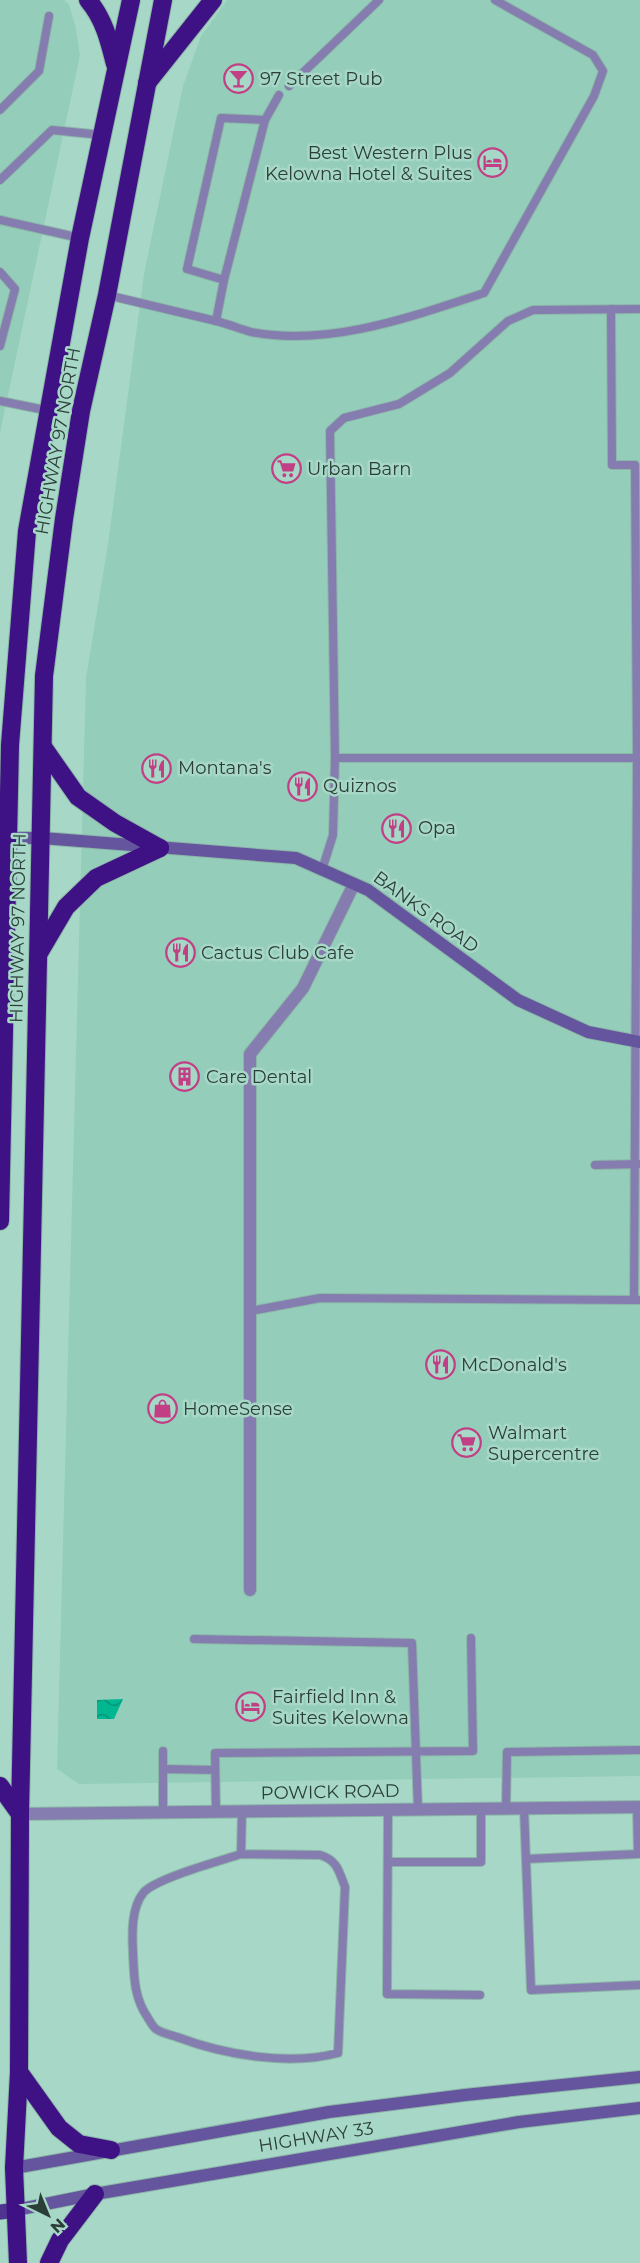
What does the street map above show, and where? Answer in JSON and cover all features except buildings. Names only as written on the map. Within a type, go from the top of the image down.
[{"type":"highway","points":[[88,0],[98,11],[107,31],[116,70]]},
{"type":"highway","name":"HIGHWAY 97 NORTH","points":[[0,1221],[5,752],[27,531],[80,238],[131,0]]},
{"type":"highway","name":"HIGHWAY 97 NORTH","points":[[18,2263],[8,2211],[7,2169],[19,2072],[20,1814],[44,676],[64,519],[81,411],[107,295],[163,0]]},
{"type":"highway","points":[[146,84],[213,0]]},
{"type":"highway","points":[[43,747],[78,797],[116,823],[160,848]]},
{"type":"highway","points":[[39,955],[66,907],[96,878],[160,848]]},
{"type":"highway","points":[[0,1786],[20,1814]]},
{"type":"highway","points":[[19,2072],[59,2128],[79,2144],[111,2150]]},
{"type":"highway","points":[[49,2263],[60,2240],[95,2194]]},
{"type":"main road","name":"BANKS ROAD","points":[[4,838],[42,838],[296,858],[368,890],[518,1000],[588,1032],[638,1042]]},
{"type":"main road","name":"HIGHWAY 33","points":[[7,2169],[329,2112],[640,2077]]},
{"type":"main road","name":"HIGHWAY 33","points":[[8,2211],[95,2194],[519,2122],[640,2108]]},
{"type":"street","points":[[250,1590],[250,1054],[303,988],[354,884]]},
{"type":"street","name":"POWICK ROAD","points":[[20,1814],[638,1807]]},
{"type":"lane","points":[[289,86],[379,0]]},
{"type":"lane","points":[[107,295],[252,332],[307,336],[344,333],[421,314],[484,293],[594,96],[603,71],[593,56],[495,0]]},
{"type":"lane","points":[[0,110],[39,71],[49,16]]},
{"type":"lane","points":[[216,321],[224,280],[265,120],[279,95]]},
{"type":"lane","points":[[224,280],[188,269],[220,118],[265,120]]},
{"type":"lane","points":[[0,180],[52,130],[102,135]]},
{"type":"lane","points":[[0,220],[80,238]]},
{"type":"lane","points":[[0,272],[15,289],[0,346]]},
{"type":"lane","points":[[251,1311],[320,1298],[637,1300],[639,758],[635,465],[612,465],[610,309]]},
{"type":"lane","points":[[322,870],[333,835],[335,758],[330,430],[344,418],[399,404],[450,374],[508,321],[533,310],[640,309]]},
{"type":"lane","points":[[0,401],[50,411]]},
{"type":"lane","points":[[335,758],[639,758]]},
{"type":"lane","points":[[595,1165],[638,1164]]},
{"type":"lane","points":[[216,1812],[215,1753],[472,1751],[471,1638]]},
{"type":"lane","points":[[194,1639],[412,1643],[418,1809]]},
{"type":"lane","points":[[506,1809],[507,1752],[640,1750]]},
{"type":"lane","points":[[162,1751],[163,1812]]},
{"type":"lane","points":[[163,1769],[215,1770]]},
{"type":"lane","points":[[526,1859],[638,1854],[638,1807]]},
{"type":"lane","points":[[524,1808],[531,1989],[640,1985]]},
{"type":"lane","points":[[388,1862],[481,1862],[481,1809]]},
{"type":"lane","points":[[388,1810],[387,1994],[480,1995]]},
{"type":"lane","points":[[241,1854],[242,1811]]},
{"type":"lane","points":[[241,1854],[320,1855],[331,1858],[340,1872],[345,1887],[338,2053],[317,2058],[256,2056],[212,2050],[156,2029],[140,2007],[134,1982],[132,1938],[136,1905],[145,1891],[164,1878],[241,1854]]},
{"type":"shaded area","points":[[0,0],[64,0],[69,4],[80,55],[0,433]]},
{"type":"shaded area","points":[[227,0],[640,0],[640,1776],[79,1784],[57,1769],[86,678],[108,544],[144,274],[183,86],[201,36]]},
{"type":"water","points":[[123,1699],[114,1719],[97,1719],[97,1700]]},
{"type":"place","name":"97 Street Pub","points":[[239,79]]},
{"type":"place","name":"Best Western Plus Kelowna Hotel & Suites","points":[[493,163]]},
{"type":"place","name":"Urban Barn","points":[[286,469]]},
{"type":"place","name":"Montana's","points":[[157,768]]},
{"type":"place","name":"Quiznos","points":[[302,786]]},
{"type":"place","name":"Opa","points":[[397,828]]},
{"type":"place","name":"Cactus Club Cafe","points":[[180,953]]},
{"type":"place","name":"Care Dental","points":[[185,1077]]},
{"type":"place","name":"McDonald's","points":[[440,1365]]},
{"type":"place","name":"HomeSense","points":[[162,1409]]},
{"type":"place","name":"Walmart Supercentre","points":[[467,1443]]},
{"type":"place","name":"Fairfield Inn & Suites Kelowna","points":[[251,1707]]}]
